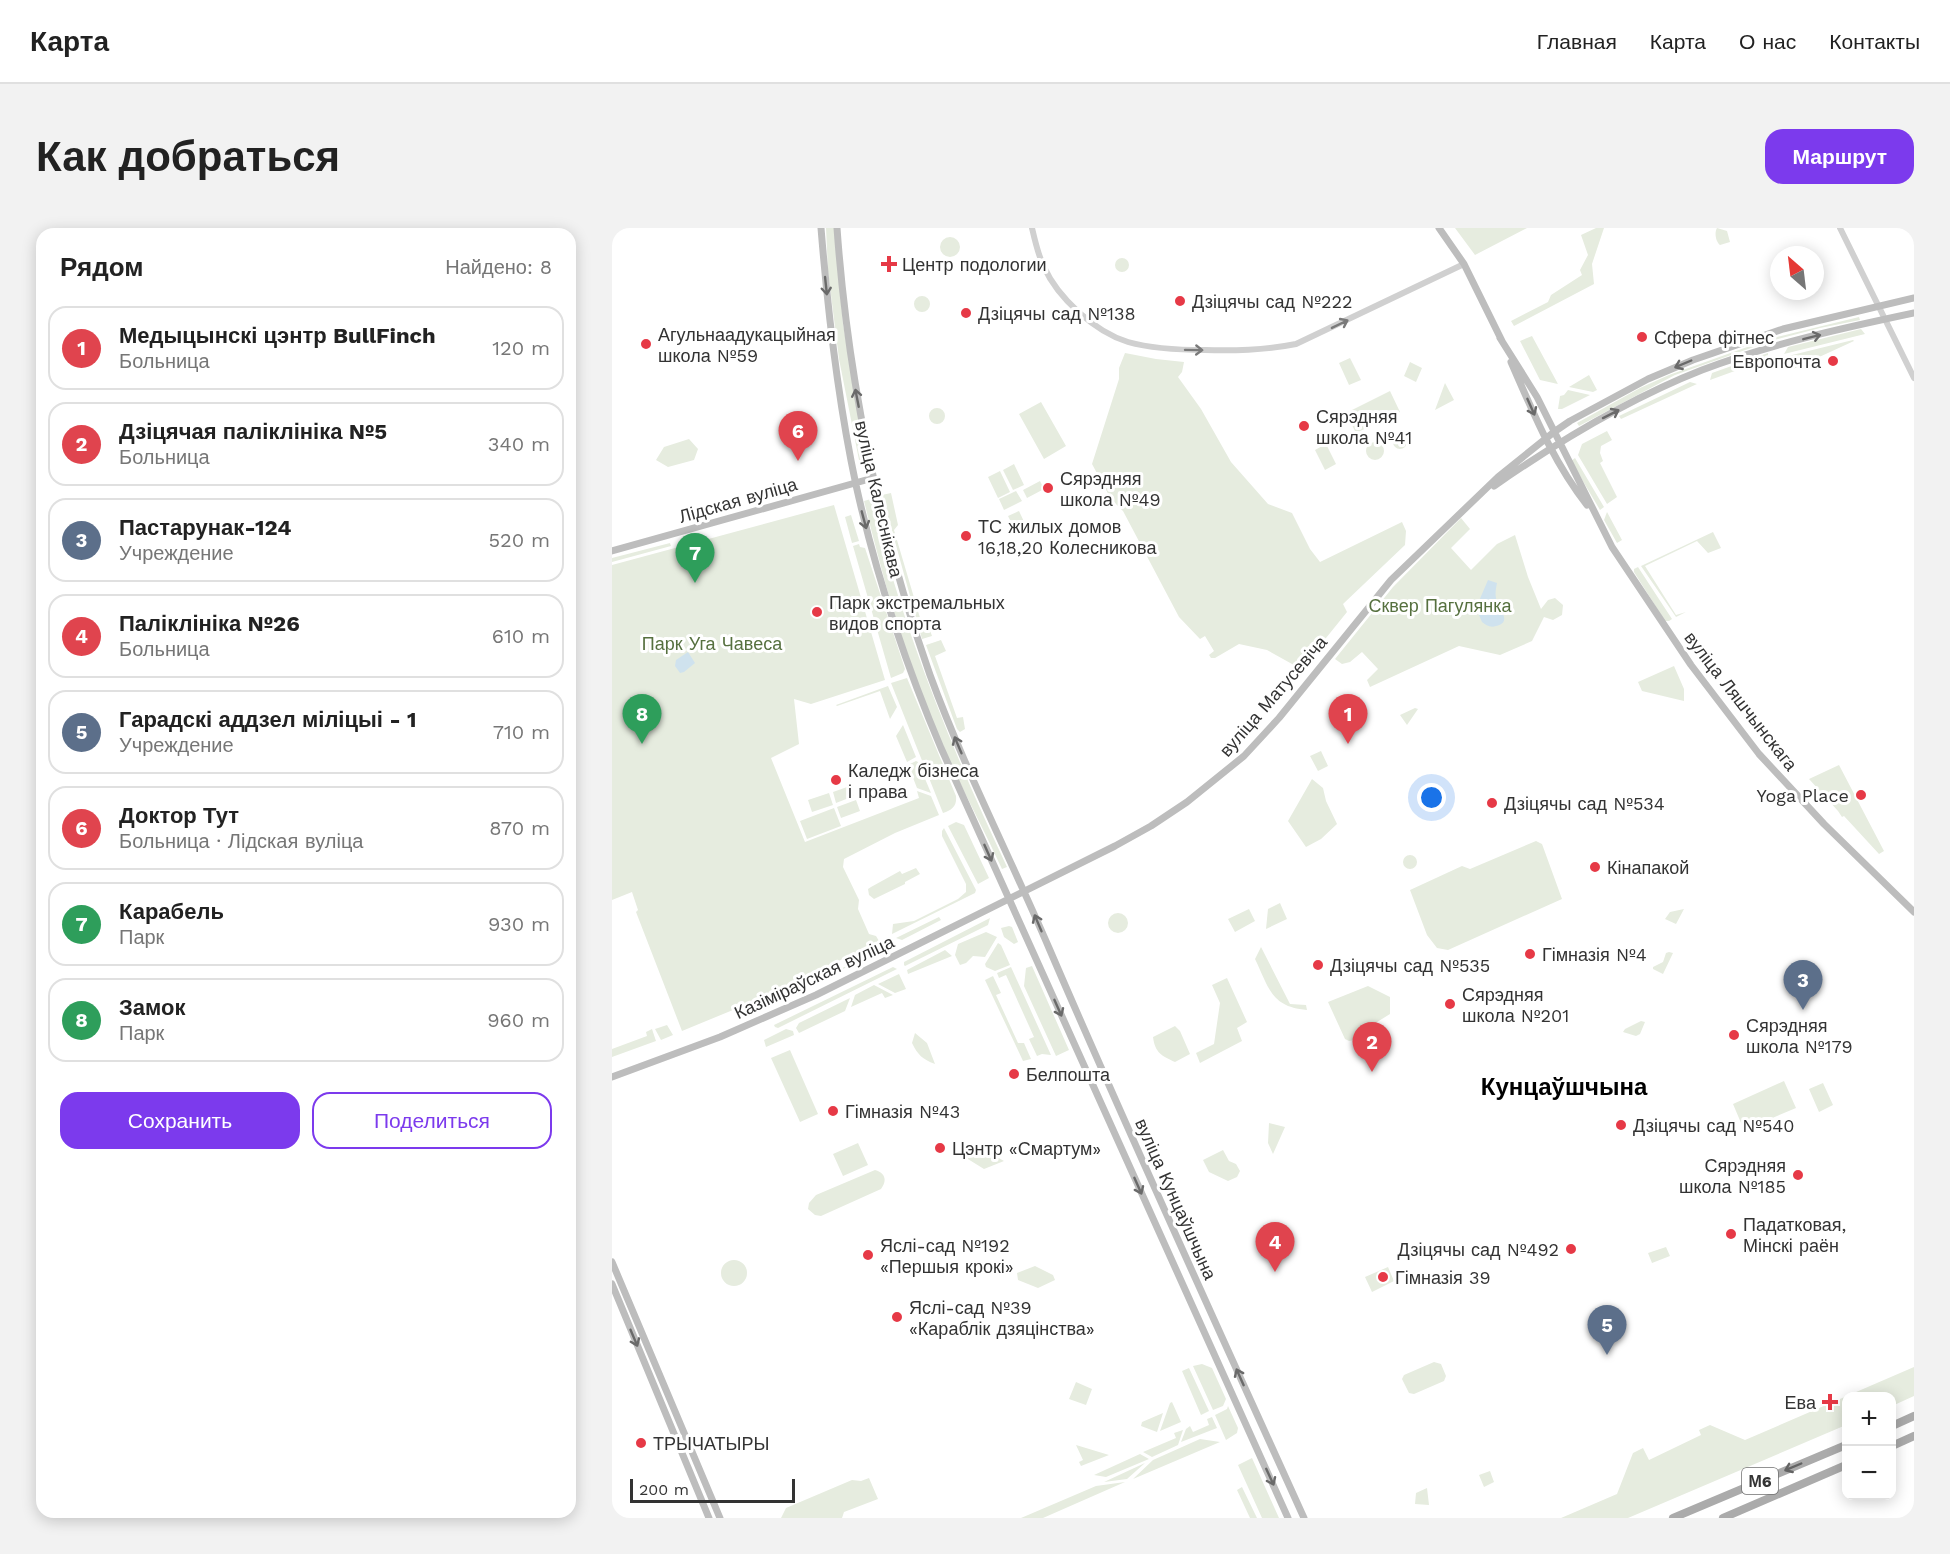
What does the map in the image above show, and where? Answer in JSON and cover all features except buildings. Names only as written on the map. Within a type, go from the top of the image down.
[{"type":"main road","name":"вуліца Калеснікава","points":[[821,228],[836,369],[855,482],[887,600],[910,674],[1008,899]]},
{"type":"main road","name":"вуліца Калеснікава","points":[[837,228],[840,281],[850,363],[873,478],[898,578],[930,674],[962,754],[1024,891]]},
{"type":"main road","points":[[1439,228],[1464,264],[1500,338]]},
{"type":"main road","name":"вуліца Матусевіча","points":[[1024,891],[1151,826],[1233,766],[1259,741],[1390,580],[1498,477],[1554,432],[1637,384],[1693,360],[1784,329],[1914,298]]},
{"type":"main road","name":"вуліца Матусевіча","points":[[1480,496],[1560,442],[1651,393],[1701,371],[1770,347],[1914,313]]},
{"type":"main road","name":"вуліца Ляшчынскага","points":[[1500,338],[1537,397],[1612,547],[1672,638],[1759,754],[1824,824],[1914,912]]},
{"type":"main road","name":"вуліца Ляшчынскага","points":[[1500,338],[1550,448],[1573,488],[1595,515]]},
{"type":"main road","name":"Лідская вуліца","points":[[612,551],[873,478]]},
{"type":"main road","name":"Казіміраўская вуліца","points":[[612,1077],[767,1017],[816,995],[1024,891]]},
{"type":"main road","name":"вуліца Кунцаўшчына","points":[[1024,891],[1095,1056],[1304,1518]]},
{"type":"main road","name":"вуліца Кунцаўшчына","points":[[1008,899],[1288,1518]]},
{"type":"main road","points":[[612,1262],[720,1518]]},
{"type":"main road","points":[[612,1284],[709,1518]]},
{"type":"main road","points":[[1896,1424],[1914,1416]]},
{"type":"main road","points":[[1896,1444],[1914,1436]]},
{"type":"main road","name":"М6","points":[[1673,1518],[1844,1446]]},
{"type":"main road","name":"М6","points":[[1723,1518],[1842,1467]]},
{"type":"street","points":[[1032,228],[1044,268],[1060,292],[1079,313],[1090,322],[1125,341],[1177,350],[1221,351],[1286,346],[1305,341],[1464,264]]},
{"type":"street","points":[[1840,228],[1914,378]]},
{"type":"green space","points":[[826,228],[834,228],[843,324],[866,459],[859,460],[839,359],[828,271]]},
{"type":"green space","points":[[1455,228],[1527,228],[1475,255]]},
{"type":"green space","points":[[1596,228],[1604,228],[1592,264],[1594,284],[1514,326],[1511,321],[1548,302],[1551,295],[1582,275],[1580,270],[1588,255],[1581,235]]},
{"type":"green space","points":[[1717,228],[1727,231],[1730,242],[1719,244],[1716,235]]},
{"type":"green space","points":[[950,237],[957,240],[960,247],[957,254],[950,257],[943,254],[940,247],[943,240]]},
{"type":"green space","points":[[1119,258],[1125,258],[1129,265],[1125,272],[1119,272],[1115,268],[1115,262]]},
{"type":"green space","points":[[919,296],[925,296],[930,304],[928,310],[919,312],[914,307],[914,301]]},
{"type":"green space","points":[[1859,317],[1860,320],[1770,341],[1769,339]]},
{"type":"green space","points":[[1861,329],[1865,334],[1784,354],[1788,347]]},
{"type":"green space","points":[[1532,336],[1558,384],[1540,380],[1520,341]]},
{"type":"green space","points":[[1764,341],[1765,343],[1675,375],[1579,426],[1577,423],[1640,388],[1669,375]]},
{"type":"green space","points":[[1854,341],[1791,370],[1788,356]]},
{"type":"green space","points":[[1125,353],[1184,362],[1182,372],[1178,377],[1201,409],[1231,462],[1268,504],[1292,513],[1310,549],[1320,562],[1402,522],[1406,531],[1405,545],[1343,604],[1347,612],[1301,669],[1267,650],[1239,644],[1211,658],[1209,655],[1214,651],[1205,636],[1200,639],[1179,617],[1123,511],[1111,499],[1092,464]]},
{"type":"green space","points":[[1768,353],[1768,359],[1710,380],[1712,373]]},
{"type":"green space","points":[[1350,358],[1361,380],[1349,385],[1339,363]]},
{"type":"green space","points":[[1410,362],[1422,368],[1416,382],[1404,376]]},
{"type":"green space","points":[[1589,375],[1597,390],[1593,392],[1569,387]]},
{"type":"green space","points":[[1690,382],[1697,384],[1621,419],[1619,416]]},
{"type":"green space","points":[[1445,383],[1454,400],[1435,410]]},
{"type":"green space","points":[[1568,390],[1590,395],[1558,409],[1560,396]]},
{"type":"green space","points":[[1390,391],[1400,412],[1356,433],[1346,413]]},
{"type":"green space","points":[[1041,402],[1066,446],[1044,459],[1019,414]]},
{"type":"green space","points":[[934,408],[940,408],[945,416],[943,422],[934,424],[929,419],[929,413]]},
{"type":"green space","points":[[1607,431],[1612,440],[1601,446],[1600,453],[1603,461],[1600,463],[1617,497],[1607,504],[1578,455],[1582,444]]},
{"type":"green space","points":[[1397,435],[1403,435],[1407,442],[1403,449],[1397,449],[1393,445],[1393,439]]},
{"type":"green space","points":[[689,439],[698,449],[694,460],[668,467],[656,460],[664,447]]},
{"type":"green space","points":[[1371,442],[1379,442],[1384,447],[1382,458],[1371,460],[1366,455],[1366,447]]},
{"type":"green space","points":[[1326,444],[1336,464],[1325,470],[1315,450]]},
{"type":"green space","points":[[1575,458],[1604,507],[1600,510],[1571,461]]},
{"type":"green space","points":[[1014,464],[1024,485],[1013,490],[1003,470]]},
{"type":"green space","points":[[1000,471],[1010,492],[998,498],[988,477]]},
{"type":"green space","points":[[1040,481],[1044,489],[1027,498],[1023,490]]},
{"type":"green space","points":[[1016,491],[1022,501],[1004,510],[999,499]]},
{"type":"green space","points":[[891,493],[898,525],[894,530],[923,628],[929,627],[932,636],[922,639],[882,495]]},
{"type":"green space","points":[[871,499],[897,594],[913,640],[966,777],[1007,867],[1002,869],[946,754],[909,661],[889,597],[864,501]]},
{"type":"green space","name":"Парк Уга Чавеса","points":[[834,505],[885,680],[811,704],[794,699],[799,744],[771,758],[805,842],[919,798],[917,791],[931,796],[939,815],[895,833],[844,859],[843,867],[859,900],[858,909],[869,934],[876,936],[879,941],[774,993],[682,1031],[636,912],[638,910],[632,892],[612,900],[612,565]]},
{"type":"green space","points":[[1019,511],[1027,528],[1017,534],[1008,516]]},
{"type":"green space","points":[[1607,512],[1622,540],[1617,543],[1604,520]]},
{"type":"green space","points":[[851,515],[859,541],[852,543],[845,517]]},
{"type":"green space","name":"Сквер Пагулянка","points":[[1461,518],[1470,529],[1451,548],[1471,570],[1497,544],[1515,535],[1541,609],[1548,600],[1555,598],[1563,605],[1562,615],[1553,620],[1544,617],[1532,641],[1500,655],[1459,646],[1370,687],[1367,680],[1378,669],[1362,652],[1350,662],[1342,664],[1335,659],[1393,587]]},
{"type":"green space","points":[[1713,532],[1721,548],[1708,553],[1697,541],[1645,566],[1676,615],[1686,612],[1676,617],[1641,566]]},
{"type":"green space","points":[[670,543],[671,546],[612,562],[612,558]]},
{"type":"green space","points":[[859,544],[860,547],[865,548],[905,669],[903,673],[891,678],[853,546]]},
{"type":"green space","points":[[1638,567],[1672,619],[1669,621],[1665,621],[1634,572],[1634,569]]},
{"type":"green space","points":[[941,640],[946,651],[935,656],[957,718],[963,717],[965,729],[960,732],[926,645]]},
{"type":"green space","points":[[1674,666],[1684,689],[1684,701],[1642,691],[1638,682]]},
{"type":"green space","points":[[907,678],[956,796],[953,807],[943,813],[891,683]]},
{"type":"green space","points":[[888,686],[897,707],[890,719],[880,691],[836,705]]},
{"type":"green space","points":[[1415,708],[1418,709],[1407,725],[1400,715]]},
{"type":"green space","points":[[903,725],[916,757],[907,762],[896,736]]},
{"type":"green space","points":[[1321,751],[1328,766],[1318,771],[1310,756]]},
{"type":"green space","points":[[916,761],[931,793],[917,788],[908,765]]},
{"type":"green space","points":[[1839,765],[1884,851],[1879,854],[1844,816],[1842,817],[1809,779]]},
{"type":"green space","points":[[1312,779],[1323,788],[1326,801],[1337,824],[1321,839],[1306,847],[1288,821]]},
{"type":"green space","points":[[850,786],[854,796],[836,803],[833,792]]},
{"type":"green space","points":[[829,793],[833,805],[812,812],[808,800]]},
{"type":"green space","points":[[856,800],[860,811],[841,818],[837,807]]},
{"type":"green space","points":[[834,808],[841,826],[807,839],[800,821]]},
{"type":"green space","points":[[956,822],[964,825],[989,878],[978,884],[948,826]]},
{"type":"green space","points":[[944,828],[976,890],[975,893],[892,934],[893,924],[914,921],[958,899],[966,892],[966,884],[942,836]]},
{"type":"green space","points":[[1536,841],[1542,844],[1562,899],[1448,950],[1437,948],[1427,935],[1410,890],[1462,866],[1470,869]]},
{"type":"green space","points":[[1410,855],[1415,857],[1417,862],[1415,867],[1410,869],[1405,867],[1403,862],[1405,857]]},
{"type":"green space","points":[[916,868],[920,874],[905,884],[874,899],[869,895],[868,889],[871,887],[900,871],[902,874]]},
{"type":"green space","points":[[1280,903],[1287,919],[1266,929],[1268,909]]},
{"type":"green space","points":[[1249,909],[1255,921],[1235,932],[1228,919]]},
{"type":"green space","points":[[1684,909],[1676,924],[1665,919],[1670,912]]},
{"type":"green space","points":[[1118,913],[1125,916],[1128,923],[1125,930],[1118,933],[1111,930],[1108,923],[1111,916]]},
{"type":"green space","points":[[939,917],[941,920],[902,940],[896,938]]},
{"type":"green space","points":[[990,918],[988,925],[904,965],[904,962]]},
{"type":"green space","points":[[1012,927],[1018,942],[1014,944],[1004,937],[1001,928]]},
{"type":"green space","points":[[986,932],[997,937],[985,957],[973,956],[960,965],[955,955],[958,944]]},
{"type":"green space","points":[[998,943],[1010,965],[995,971],[986,967],[985,964]]},
{"type":"green space","points":[[1261,947],[1290,1004],[1306,1005],[1307,1010],[1286,1005],[1273,994],[1255,959]]},
{"type":"green space","points":[[879,950],[869,956],[765,1008],[765,1006]]},
{"type":"green space","points":[[945,950],[952,956],[908,974],[907,970]]},
{"type":"green space","points":[[1666,953],[1673,953],[1663,974],[1653,969],[1663,962]]},
{"type":"green space","points":[[1032,966],[1069,1050],[1056,1056],[1024,986],[1026,968]]},
{"type":"green space","points":[[893,967],[897,969],[778,1028],[774,1025]]},
{"type":"green space","points":[[1011,967],[1051,1055],[1037,1056],[1029,1039],[1034,1037],[1006,975],[999,978],[997,973]]},
{"type":"green space","points":[[899,974],[906,989],[895,993],[878,984]]},
{"type":"green space","points":[[993,976],[1001,993],[996,995],[1018,1043],[1024,1043],[1031,1059],[1023,1061],[985,980]]},
{"type":"green space","points":[[1227,978],[1247,1022],[1237,1028],[1242,1041],[1200,1063],[1196,1053],[1214,1044],[1220,1003],[1212,985]]},
{"type":"green space","points":[[874,985],[893,995],[885,998],[882,993],[851,1007],[855,995]]},
{"type":"green space","points":[[1368,986],[1390,997],[1390,1014],[1354,1033],[1354,1040],[1349,1041],[1345,1039],[1328,1002]]},
{"type":"green space","points":[[850,998],[845,1011],[799,1033],[796,1028],[799,1023]]},
{"type":"green space","points":[[1641,1021],[1645,1022],[1640,1034],[1636,1036],[1623,1032],[1625,1029]]},
{"type":"green space","points":[[667,1025],[673,1035],[661,1040],[655,1029]]},
{"type":"green space","points":[[1175,1026],[1180,1031],[1190,1054],[1175,1062],[1160,1053],[1155,1047],[1153,1037]]},
{"type":"green space","points":[[652,1029],[656,1041],[612,1057],[612,1049],[647,1036],[646,1032]]},
{"type":"green space","points":[[786,1029],[793,1031],[794,1035],[766,1047],[764,1040]]},
{"type":"green space","points":[[915,1033],[927,1043],[935,1064],[916,1051],[912,1043]]},
{"type":"green space","points":[[790,1050],[818,1114],[800,1122],[771,1058]]},
{"type":"green space","points":[[1784,1081],[1796,1108],[1744,1130],[1733,1104]]},
{"type":"green space","points":[[1823,1083],[1833,1105],[1819,1112],[1809,1089]]},
{"type":"green space","points":[[1269,1123],[1285,1127],[1273,1154],[1268,1143]]},
{"type":"green space","points":[[858,1143],[868,1165],[843,1176],[833,1154]]},
{"type":"green space","points":[[981,1148],[1004,1161],[984,1169],[963,1156]]},
{"type":"green space","points":[[1223,1150],[1229,1161],[1236,1164],[1240,1171],[1237,1177],[1228,1181],[1209,1172],[1203,1160]]},
{"type":"green space","points":[[875,1170],[884,1178],[881,1189],[821,1216],[815,1215],[808,1209],[809,1203],[816,1195]]},
{"type":"green space","points":[[1666,1247],[1670,1256],[1652,1263],[1648,1253]]},
{"type":"green space","points":[[734,1260],[743,1264],[747,1273],[743,1282],[734,1286],[725,1282],[721,1273],[725,1264]]},
{"type":"green space","points":[[1035,1266],[1053,1275],[1055,1280],[1038,1288],[1018,1280],[1017,1273]]},
{"type":"green space","points":[[1388,1267],[1394,1281],[1372,1292],[1365,1277]]},
{"type":"green space","points":[[1434,1362],[1441,1364],[1446,1376],[1444,1381],[1414,1394],[1409,1393],[1402,1379],[1404,1375]]},
{"type":"green space","points":[[1202,1364],[1212,1368],[1226,1399],[1223,1406],[1213,1410],[1193,1366]]},
{"type":"green space","points":[[1914,1367],[1914,1396],[1896,1404],[1896,1392],[1856,1392]]},
{"type":"green space","points":[[1189,1368],[1209,1411],[1201,1415],[1182,1371]]},
{"type":"green space","points":[[1076,1382],[1092,1389],[1086,1405],[1069,1399]]},
{"type":"green space","points":[[1842,1398],[1842,1427],[1628,1518],[1561,1518],[1617,1494],[1633,1453],[1643,1448],[1649,1460],[1701,1435],[1699,1430],[1710,1425],[1745,1440]]},
{"type":"green space","points":[[1172,1402],[1181,1422],[1160,1431],[1170,1403]]},
{"type":"green space","points":[[1228,1406],[1238,1428],[1237,1433],[1226,1440],[1215,1415],[1227,1409]]},
{"type":"green space","points":[[1163,1413],[1157,1432],[1141,1426],[1142,1422]]},
{"type":"green space","points":[[1212,1417],[1217,1428],[1181,1442],[1186,1429],[1190,1426],[1193,1432],[1209,1425],[1207,1419]]},
{"type":"green space","points":[[1183,1430],[1178,1445],[1152,1457],[1143,1452],[1176,1438],[1174,1433]]},
{"type":"green space","points":[[1200,1439],[1220,1442],[1133,1479],[1153,1460]]},
{"type":"green space","points":[[1076,1445],[1109,1455],[1081,1466],[1079,1462],[1083,1460]]},
{"type":"green space","points":[[1140,1454],[1149,1459],[1106,1477],[1094,1475]]},
{"type":"green space","points":[[1252,1458],[1279,1518],[1262,1518],[1238,1465]]},
{"type":"green space","points":[[1145,1463],[1127,1479],[1104,1482]]},
{"type":"green space","points":[[1490,1471],[1494,1482],[1484,1487],[1479,1475]]},
{"type":"green space","points":[[869,1478],[878,1499],[844,1512],[842,1518],[781,1518],[786,1508],[852,1480],[861,1481]]},
{"type":"green space","points":[[1125,1482],[1043,1518],[1021,1518],[1096,1486]]},
{"type":"green space","points":[[1242,1487],[1257,1518],[1250,1518],[1237,1490]]},
{"type":"green space","points":[[1427,1488],[1429,1505],[1415,1504],[1416,1493]]},
{"type":"water","points":[[1488,580],[1497,583],[1496,598],[1504,618],[1501,624],[1494,627],[1482,622],[1476,608]]},
{"type":"water","points":[[688,652],[695,663],[680,673],[675,666],[676,660]]},
{"type":"place","name":"Центр подологии","points":[[889,264]]},
{"type":"place","name":"Дзіцячы сад №222","points":[[1180,301]]},
{"type":"place","name":"Дзіцячы сад №138","points":[[966,313]]},
{"type":"place","name":"Сфера фітнес","points":[[1642,337]]},
{"type":"place","name":"Агульнаадукацыйная школа №59","points":[[646,344]]},
{"type":"place","name":"Европочта","points":[[1833,361]]},
{"type":"place","name":"Сярэдняя школа №41","points":[[1304,426]]},
{"type":"place","name":"Доктор Тут","points":[[798,461]]},
{"type":"place","name":"Сярэдняя школа №49","points":[[1048,488]]},
{"type":"place","name":"ТС жилых домов 16,18,20 Колесникова","points":[[966,536]]},
{"type":"place","name":"Карабель","points":[[695,583]]},
{"type":"place","name":"Парк экстремальных видов спорта","points":[[817,612]]},
{"type":"place","name":"Замок","points":[[642,744]]},
{"type":"place","name":"Медыцынскі цэнтр BullFinch","points":[[1348,744]]},
{"type":"place","name":"Каледж бізнеса і права","points":[[836,780]]},
{"type":"place","name":"Yoga Place","points":[[1861,795]]},
{"type":"place","name":"Дзіцячы сад №534","points":[[1492,803]]},
{"type":"place","name":"Кінапакой","points":[[1595,867]]},
{"type":"place","name":"Гімназія №4","points":[[1530,954]]},
{"type":"place","name":"Дзіцячы сад №535","points":[[1318,965]]},
{"type":"place","name":"Сярэдняя школа №201","points":[[1450,1004]]},
{"type":"place","name":"Пастарунак-124","points":[[1803,1010]]},
{"type":"place","name":"Сярэдняя школа №179","points":[[1734,1035]]},
{"type":"place","name":"Дзіцячая паліклініка №5","points":[[1372,1072]]},
{"type":"place","name":"Белпошта","points":[[1014,1074]]},
{"type":"place","name":"Гімназія №43","points":[[833,1111]]},
{"type":"place","name":"Дзіцячы сад №540","points":[[1621,1125]]},
{"type":"place","name":"Цэнтр «Смартум»","points":[[940,1148]]},
{"type":"place","name":"Сярэдняя школа №185","points":[[1798,1175]]},
{"type":"place","name":"Падатковая, Мінскі раён","points":[[1731,1234]]},
{"type":"place","name":"Дзіцячы сад №492","points":[[1571,1249]]},
{"type":"place","name":"Яслі-сад №192 «Першыя крокі»","points":[[868,1255]]},
{"type":"place","name":"Паліклініка №26","points":[[1275,1272]]},
{"type":"place","name":"Гімназія 39","points":[[1383,1277]]},
{"type":"place","name":"Яслі-сад №39 «Караблік дзяцінства»","points":[[897,1317]]},
{"type":"place","name":"Гарадскі аддзел міліцыі - 1","points":[[1607,1355]]},
{"type":"place","name":"Ева","points":[[1830,1402]]},
{"type":"place","name":"ТРЫЧАТЫРЫ","points":[[641,1443]]},
{"type":"district","name":"Кунцаўшчына","points":[[1564,1087]]}]
